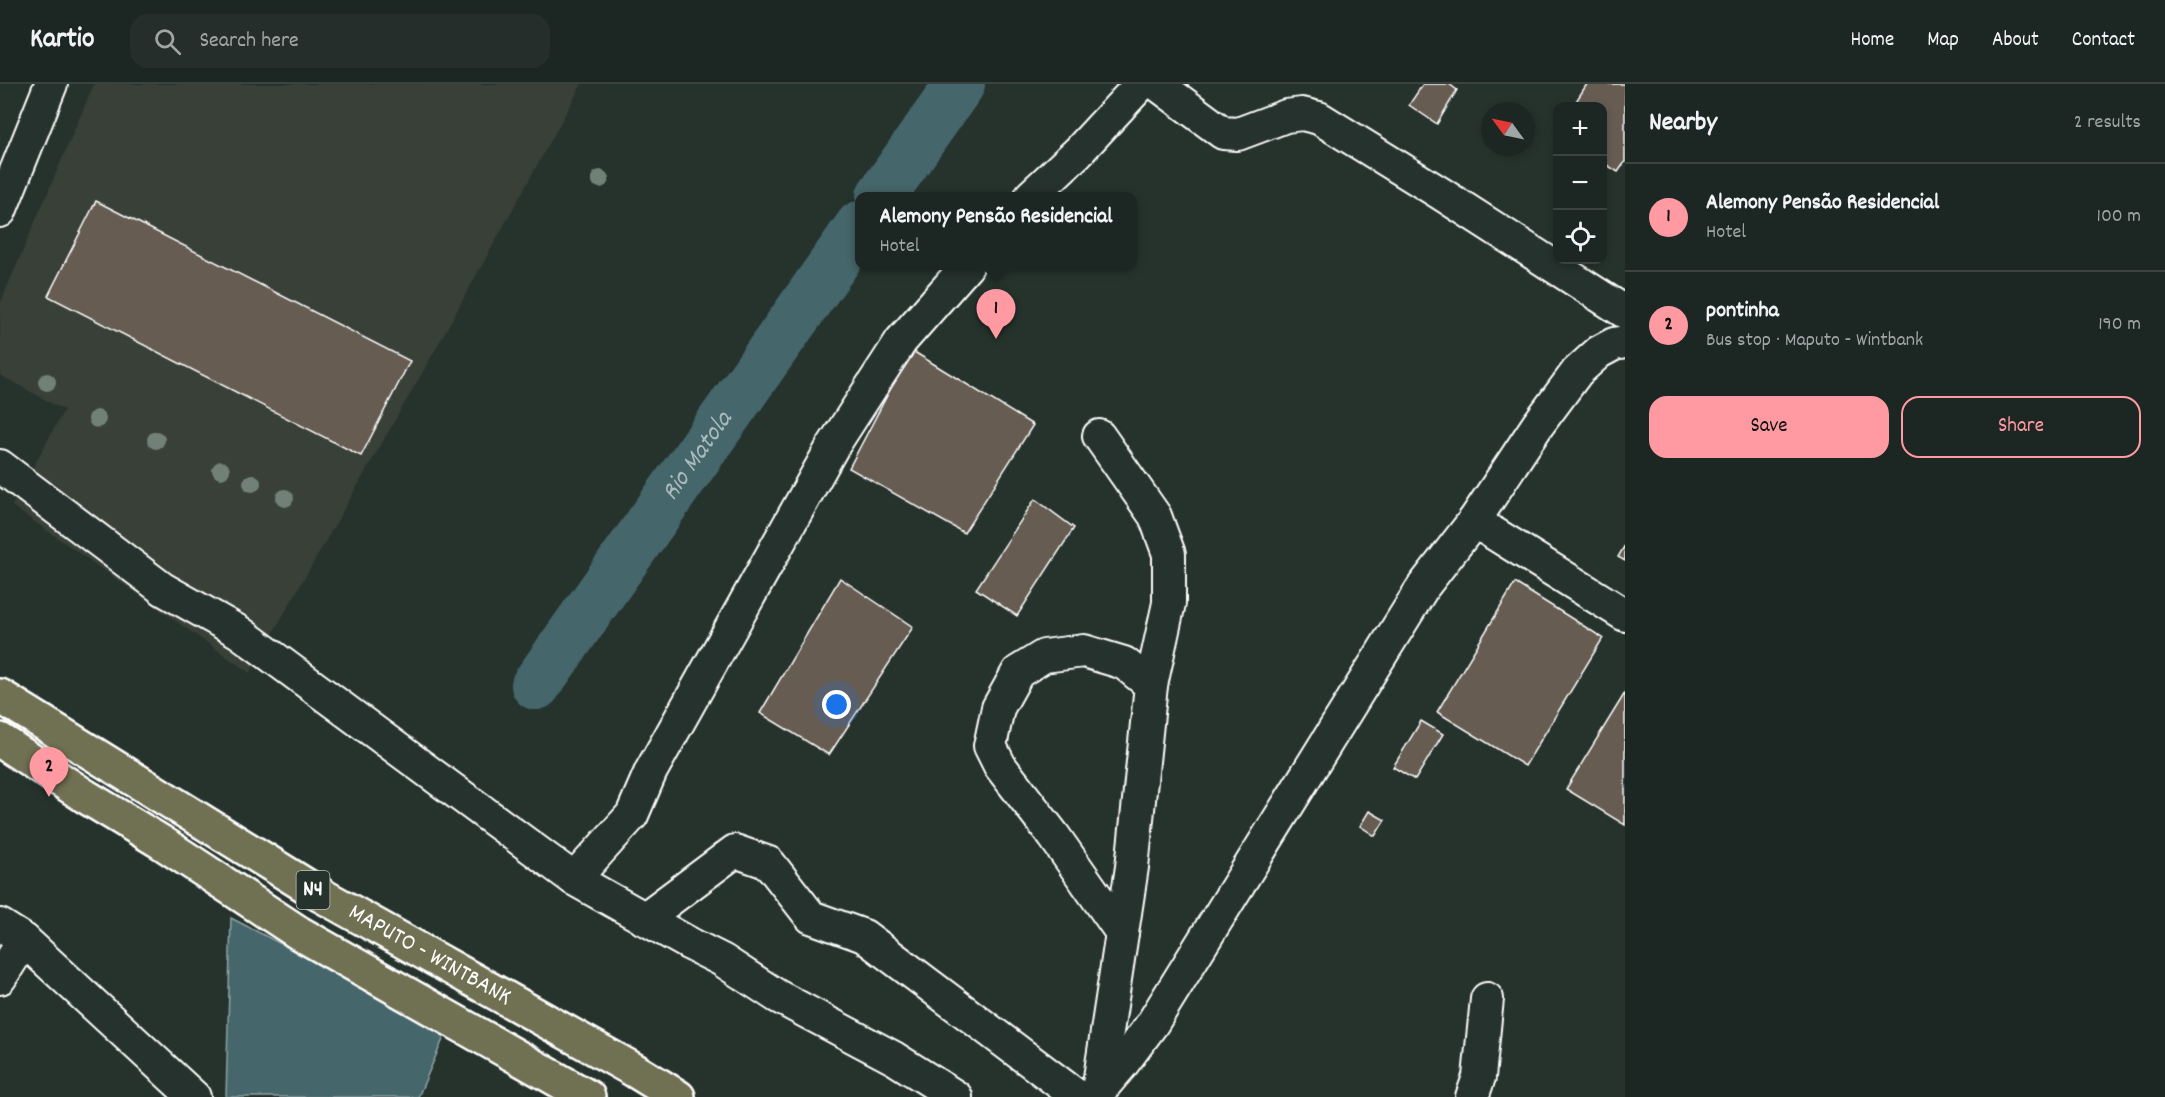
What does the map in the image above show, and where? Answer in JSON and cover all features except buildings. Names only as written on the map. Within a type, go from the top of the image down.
[{"type":"highway","name":"MAPUTO - WINTBANK","points":[[0,696],[321,895],[634,1070],[678,1097]]},
{"type":"highway","name":"MAPUTO - WINTBANK","points":[[0,740],[299,933],[588,1097]]},
{"type":"street","points":[[0,211],[51,84]]},
{"type":"street","points":[[1035,192],[1078,152],[1141,84]]},
{"type":"street","points":[[1157,84],[1223,133],[1238,134],[1286,116],[1302,114],[1319,118],[1440,192],[1625,312]]},
{"type":"street","points":[[574,879],[632,815],[651,771],[833,446],[902,342],[964,270]]},
{"type":"street","points":[[1090,1095],[1123,1063],[1152,1024],[1423,587],[1474,520],[1537,426],[1577,372],[1599,352],[1614,344],[1625,342]]},
{"type":"street","points":[[1090,1095],[1122,933],[1132,867],[1151,685],[1169,603],[1168,554],[1155,516],[1099,436]]},
{"type":"street","points":[[0,466],[163,589],[239,632],[574,879],[722,960],[777,996],[894,1058],[956,1097]]},
{"type":"street","points":[[1474,520],[1625,615]]},
{"type":"street","points":[[1122,933],[1054,836],[1000,766],[990,746],[998,708],[1018,672],[1044,656],[1084,651],[1124,663],[1151,685]]},
{"type":"street","points":[[644,919],[735,851],[769,863],[811,917],[864,936],[1090,1095]]},
{"type":"street","points":[[0,978],[12,933],[194,1097]]},
{"type":"street","points":[[1472,1097],[1479,1077],[1487,999]]},
{"type":"shaded area","points":[[94,84],[582,84],[429,361],[250,673],[12,506],[64,410],[0,375],[0,304]]},
{"type":"water","points":[[231,918],[447,1030],[418,1097],[226,1097]]},
{"type":"waterway","name":"Rio Matola","points":[[884,192],[960,84]]},
{"type":"waterway","name":"Rio Matola","points":[[536,685],[855,233]]},
{"type":"place","name":"Alemony Pensão Residencial","points":[[996,339]]},
{"type":"place","name":"pontinha","points":[[49,797]]}]
